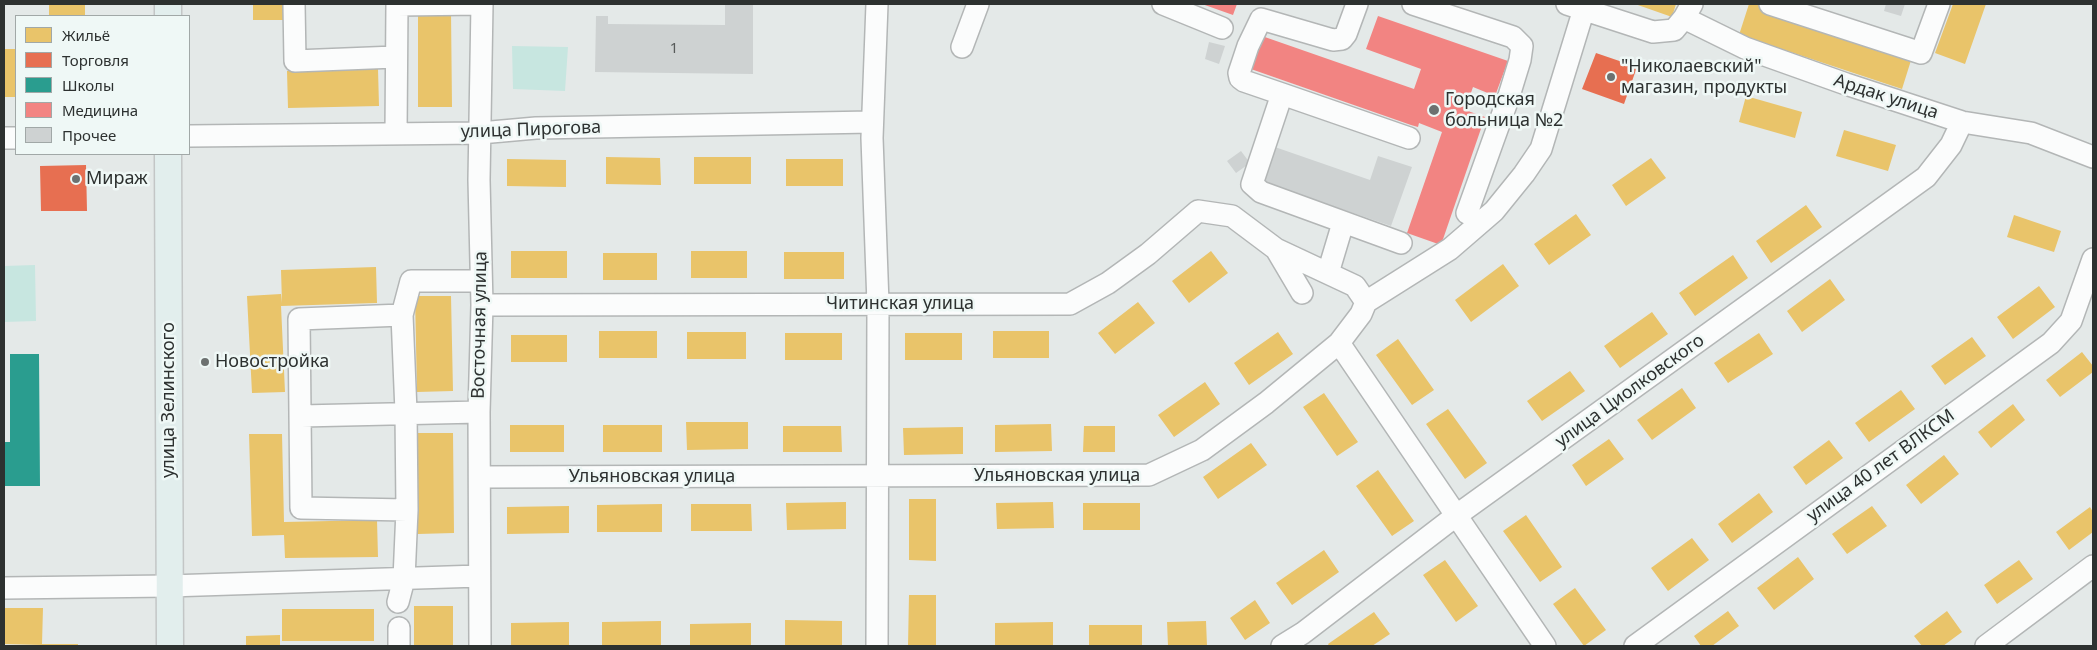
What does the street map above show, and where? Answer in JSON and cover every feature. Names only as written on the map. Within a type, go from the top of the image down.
[{"type":"main road","name":"улица Зелинского","points":[[168,155],[170,646]]},
{"type":"street","points":[[294,4],[295,61],[396,57]]},
{"type":"street","points":[[396,133],[397,4],[482,4]]},
{"type":"street","name":"Восточная улица","points":[[480,646],[479,412],[482,304],[480,133],[482,4]]},
{"type":"street","points":[[877,4],[872,122],[878,304],[877,646]]},
{"type":"street","points":[[962,47],[978,4]]},
{"type":"street","points":[[1163,4],[1222,28]]},
{"type":"street","points":[[1357,4],[1346,34],[1342,39],[1334,40],[1261,19],[1248,46],[1239,73],[1240,78],[1409,138]]},
{"type":"street","points":[[1413,4],[1513,37],[1522,46],[1520,60],[1508,100],[1467,213]]},
{"type":"street","points":[[1770,4],[1802,8],[1921,53],[1939,4]]},
{"type":"street","points":[[1576,7],[1653,32],[1674,30],[1688,11]]},
{"type":"street","name":"Ульяновская улица","points":[[480,477],[1149,475],[1202,450],[1266,404],[1339,343],[1361,314],[1366,302],[1450,249],[1494,211],[1524,174],[1541,149],[1576,7]]},
{"type":"street","name":"Ардак улица","points":[[1688,11],[1744,48],[1962,122],[2031,133],[2093,157]]},
{"type":"street","points":[[1282,94],[1252,184],[1261,192],[1401,243]]},
{"type":"street","name":"улица Пирогова","points":[[190,136],[480,133],[536,128],[872,122]]},
{"type":"street","name":"улица Циолковского","points":[[1282,646],[1303,633],[1457,515],[1926,177],[1951,145],[1962,122]]},
{"type":"street","name":"Читинская улица","points":[[482,304],[1070,304],[1108,283],[1148,254],[1198,211],[1232,216],[1276,249]]},
{"type":"street","points":[[1328,273],[1343,223]]},
{"type":"street","points":[[1276,249],[1355,286],[1366,302]]},
{"type":"street","points":[[1276,249],[1302,293]]},
{"type":"street","name":"улица 40 лет ВЛКСМ","points":[[1635,646],[2050,343],[2071,321],[2093,259]]},
{"type":"street","points":[[398,602],[404,579],[407,510],[406,412],[402,315],[411,281],[481,281]]},
{"type":"street","points":[[402,315],[299,319],[301,508],[407,510]]},
{"type":"street","points":[[1339,343],[1545,646]]},
{"type":"street","points":[[301,416],[406,412],[479,412]]},
{"type":"street","points":[[1986,646],[2093,566]]},
{"type":"street","points":[[4,588],[170,586],[479,576]]},
{"type":"green space","points":[[512,46],[568,47],[565,91],[513,89]]},
{"type":"green space","points":[[35,265],[36,321],[4,322],[4,266]]},
{"type":"building: Жильё","points":[[49,4],[85,4],[85,15],[49,15]]},
{"type":"building: Жильё","points":[[253,4],[287,4],[287,20],[253,20]]},
{"type":"building: Жильё","points":[[1635,4],[1676,4],[1672,17]]},
{"type":"building: Жильё","points":[[1749,4],[1759,4],[1913,54],[1902,89],[1739,35]]},
{"type":"building: Жильё","points":[[1953,4],[1986,4],[1965,64],[1935,53]]},
{"type":"building: Жильё","points":[[451,12],[452,107],[418,107],[418,13]]},
{"type":"building: Жильё","points":[[4,49],[15,49],[15,97],[4,97]]},
{"type":"building: Жильё","points":[[378,69],[379,106],[288,108],[287,71]]},
{"type":"building: Жильё","points":[[1746,96],[1802,112],[1795,138],[1739,122]]},
{"type":"building: Жильё","points":[[1844,130],[1896,145],[1888,171],[1836,156]]},
{"type":"building: Жильё","points":[[606,157],[660,158],[661,185],[606,184]]},
{"type":"building: Жильё","points":[[694,157],[751,157],[751,184],[694,184]]},
{"type":"building: Жильё","points":[[1651,158],[1666,178],[1626,206],[1612,185]]},
{"type":"building: Жильё","points":[[507,159],[566,160],[566,187],[507,186]]},
{"type":"building: Жильё","points":[[786,159],[843,159],[843,186],[786,186]]},
{"type":"building: Жильё","points":[[1806,205],[1822,227],[1771,263],[1756,241]]},
{"type":"building: Жильё","points":[[1576,214],[1591,235],[1549,265],[1534,244]]},
{"type":"building: Жильё","points":[[2014,215],[2061,231],[2054,252],[2007,237]]},
{"type":"building: Жильё","points":[[511,251],[567,251],[567,278],[511,278]]},
{"type":"building: Жильё","points":[[691,251],[747,251],[747,278],[691,278]]},
{"type":"building: Жильё","points":[[1211,251],[1228,273],[1189,303],[1172,281]]},
{"type":"building: Жильё","points":[[784,252],[844,252],[844,279],[784,279]]},
{"type":"building: Жильё","points":[[603,253],[657,253],[657,280],[603,280]]},
{"type":"building: Жильё","points":[[1733,255],[1748,278],[1695,316],[1679,293]]},
{"type":"building: Жильё","points":[[1503,264],[1519,286],[1471,322],[1455,300]]},
{"type":"building: Жильё","points":[[376,267],[377,303],[281,306],[285,392],[252,393],[247,296],[281,294],[282,303],[281,270]]},
{"type":"building: Жильё","points":[[1830,279],[1845,300],[1802,332],[1787,311]]},
{"type":"building: Жильё","points":[[2039,286],[2055,307],[2013,339],[1997,317]]},
{"type":"building: Жильё","points":[[415,296],[451,296],[453,391],[417,392]]},
{"type":"building: Жильё","points":[[1138,302],[1155,323],[1115,354],[1098,333]]},
{"type":"building: Жильё","points":[[1652,312],[1668,334],[1620,368],[1604,346]]},
{"type":"building: Жильё","points":[[599,331],[657,331],[657,358],[599,358]]},
{"type":"building: Жильё","points":[[993,331],[1049,331],[1049,358],[993,358]]},
{"type":"building: Жильё","points":[[687,332],[746,332],[746,359],[687,359]]},
{"type":"building: Жильё","points":[[1278,332],[1293,354],[1249,385],[1234,363]]},
{"type":"building: Жильё","points":[[785,333],[842,333],[842,360],[785,360]]},
{"type":"building: Жильё","points":[[905,333],[962,333],[962,360],[905,360]]},
{"type":"building: Жильё","points":[[1759,333],[1773,354],[1728,383],[1714,363]]},
{"type":"building: Жильё","points":[[511,335],[567,335],[567,362],[511,362]]},
{"type":"building: Жильё","points":[[1972,337],[1986,356],[1945,385],[1931,366]]},
{"type":"building: Жильё","points":[[1398,339],[1434,390],[1412,405],[1376,355]]},
{"type":"building: Жильё","points":[[2082,352],[2093,366],[2093,372],[2060,397],[2046,380]]},
{"type":"building: Жильё","points":[[1570,371],[1585,391],[1542,421],[1527,401]]},
{"type":"building: Жильё","points":[[1205,382],[1220,404],[1174,437],[1158,415]]},
{"type":"building: Жильё","points":[[1682,388],[1696,408],[1652,440],[1637,420]]},
{"type":"building: Жильё","points":[[1901,390],[1915,409],[1869,442],[1855,423]]},
{"type":"building: Жильё","points":[[1324,393],[1358,442],[1337,456],[1303,407]]},
{"type":"building: Жильё","points":[[2013,404],[2025,420],[1991,448],[1978,432]]},
{"type":"building: Жильё","points":[[1448,409],[1487,463],[1465,479],[1426,424]]},
{"type":"building: Жильё","points":[[686,422],[748,422],[748,449],[687,450]]},
{"type":"building: Жильё","points":[[1051,424],[1052,451],[995,452],[995,425]]},
{"type":"building: Жильё","points":[[510,425],[564,425],[564,452],[510,452]]},
{"type":"building: Жильё","points":[[603,425],[662,425],[662,452],[603,452]]},
{"type":"building: Жильё","points":[[783,426],[841,426],[842,452],[783,452]]},
{"type":"building: Жильё","points":[[1084,426],[1115,426],[1115,452],[1083,452]]},
{"type":"building: Жильё","points":[[963,427],[963,454],[904,455],[903,428]]},
{"type":"building: Жильё","points":[[417,433],[453,433],[454,533],[418,534]]},
{"type":"building: Жильё","points":[[249,434],[282,434],[284,522],[377,520],[378,557],[285,558],[284,535],[252,536]]},
{"type":"building: Жильё","points":[[1609,439],[1624,459],[1586,486],[1572,465]]},
{"type":"building: Жильё","points":[[1829,440],[1843,458],[1806,485],[1793,467]]},
{"type":"building: Жильё","points":[[1251,443],[1267,465],[1218,499],[1203,477]]},
{"type":"building: Жильё","points":[[1944,455],[1959,474],[1921,504],[1906,485]]},
{"type":"building: Жильё","points":[[1378,470],[1414,521],[1392,536],[1356,486]]},
{"type":"building: Жильё","points":[[1759,493],[1773,512],[1732,543],[1718,524]]},
{"type":"building: Жильё","points":[[909,499],[936,499],[936,561],[909,560]]},
{"type":"building: Жильё","points":[[846,502],[846,529],[787,530],[786,503]]},
{"type":"building: Жильё","points":[[1053,502],[1054,528],[997,529],[996,503]]},
{"type":"building: Жильё","points":[[1083,503],[1140,503],[1140,530],[1083,530]]},
{"type":"building: Жильё","points":[[662,504],[662,532],[597,532],[597,505]]},
{"type":"building: Жильё","points":[[691,504],[751,504],[752,531],[691,531]]},
{"type":"building: Жильё","points":[[569,506],[569,533],[507,534],[507,507]]},
{"type":"building: Жильё","points":[[1872,506],[1887,526],[1847,554],[1832,534]]},
{"type":"building: Жильё","points":[[2090,507],[2093,512],[2093,532],[2069,550],[2056,532]]},
{"type":"building: Жильё","points":[[1526,515],[1562,567],[1540,582],[1503,531]]},
{"type":"building: Жильё","points":[[1692,538],[1709,560],[1668,591],[1651,568]]},
{"type":"building: Жильё","points":[[1324,550],[1339,572],[1292,605],[1276,583]]},
{"type":"building: Жильё","points":[[1798,557],[1814,579],[1774,610],[1757,588]]},
{"type":"building: Жильё","points":[[1445,560],[1478,606],[1456,622],[1423,575]]},
{"type":"building: Жильё","points":[[2019,560],[2033,579],[1997,604],[1984,585]]},
{"type":"building: Жильё","points":[[1575,588],[1606,630],[1584,646],[1553,604]]},
{"type":"building: Жильё","points":[[909,595],[936,595],[936,646],[908,646]]},
{"type":"building: Жильё","points":[[1255,600],[1270,623],[1245,640],[1230,618]]},
{"type":"building: Жильё","points":[[414,606],[453,606],[453,646],[414,646]]},
{"type":"building: Жильё","points":[[4,608],[43,608],[42,644],[78,644],[78,646],[4,644]]},
{"type":"building: Жильё","points":[[282,609],[374,609],[374,641],[282,641]]},
{"type":"building: Жильё","points":[[1728,611],[1739,626],[1712,646],[1701,646],[1694,636]]},
{"type":"building: Жильё","points":[[1947,611],[1962,632],[1943,646],[1922,646],[1914,636]]},
{"type":"building: Жильё","points":[[1374,612],[1390,634],[1372,646],[1329,646],[1328,644]]},
{"type":"building: Жильё","points":[[785,620],[842,621],[842,646],[785,646]]},
{"type":"building: Жильё","points":[[661,621],[661,646],[602,646],[602,622]]},
{"type":"building: Жильё","points":[[1206,621],[1207,646],[1168,646],[1167,622]]},
{"type":"building: Жильё","points":[[569,622],[569,646],[511,646],[511,623]]},
{"type":"building: Жильё","points":[[1053,622],[1053,646],[995,646],[995,623]]},
{"type":"building: Жильё","points":[[751,623],[751,646],[690,646],[690,624]]},
{"type":"building: Жильё","points":[[1089,625],[1142,625],[1142,646],[1089,646]]},
{"type":"building: Жильё","points":[[280,635],[280,646],[246,646],[246,636]]},
{"type":"building: Торговля","points":[[1596,53],[1637,67],[1624,104],[1582,89]]},
{"type":"building: Торговля","points":[[86,165],[87,211],[41,211],[40,166]]},
{"type":"building: Школы","points":[[10,354],[39,354],[40,486],[4,486],[4,442],[10,442]]},
{"type":"building: Медицина","points":[[1202,4],[1237,4],[1233,15]]},
{"type":"building: Медицина","points":[[1378,16],[1508,61],[1495,96],[1473,87],[1465,110],[1485,117],[1441,245],[1407,233],[1442,132],[1419,123],[1418,127],[1411,125],[1248,68],[1259,35],[1414,89],[1421,69],[1366,49]]},
{"type":"building: Прочее","points":[[725,4],[753,4],[753,74],[595,72],[596,16],[608,16],[608,24],[725,25]]},
{"type":"building: Прочее","points":[[1886,4],[1905,4],[1901,16],[1884,11]]},
{"type":"building: Прочее","points":[[1209,42],[1225,46],[1219,64],[1205,59]]},
{"type":"building: Прочее","points":[[1272,146],[1370,180],[1378,156],[1412,167],[1391,226],[1260,181]]},
{"type":"building: Прочее","points":[[1241,151],[1250,163],[1236,173],[1227,161]]},
{"type":"place","name":"\"Николаевский\" магазин, продукты","points":[[1611,77]]},
{"type":"place","name":"Городская больница №2","points":[[1434,110]]},
{"type":"place","name":"Мираж","points":[[76,179]]},
{"type":"place","name":"Новостройка","points":[[205,362]]}]
